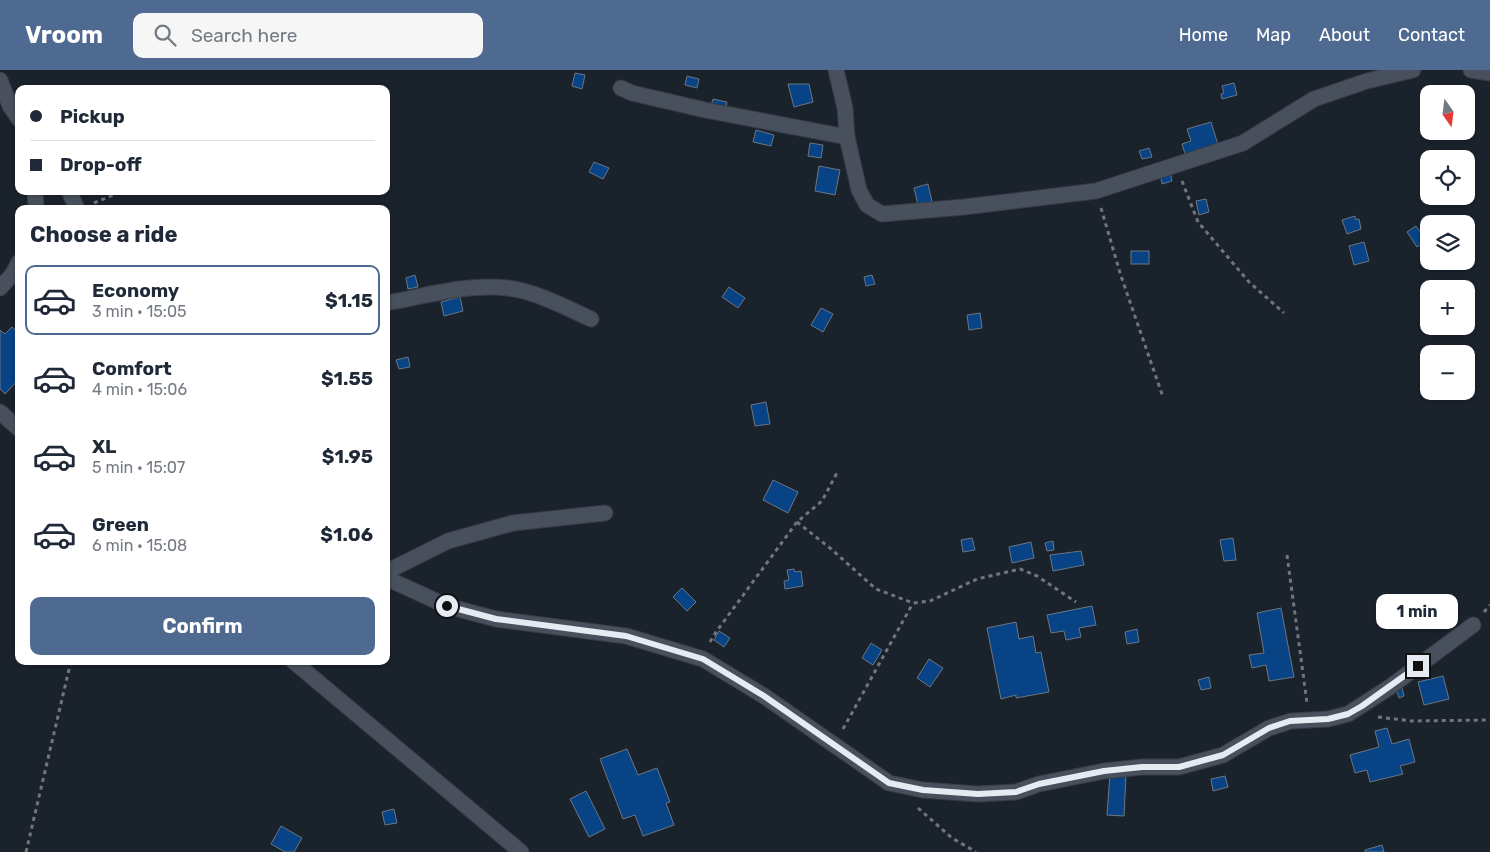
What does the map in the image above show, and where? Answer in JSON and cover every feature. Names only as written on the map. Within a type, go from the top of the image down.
[{"type":"street","points":[[836,70],[845,108],[847,137],[859,190],[867,205],[882,214],[964,207],[1096,191],[1243,143],[1314,99],[1367,81],[1413,70]]},
{"type":"street","points":[[1472,70],[1490,73]]},
{"type":"street","points":[[0,80],[10,106],[15,113]]},
{"type":"street","points":[[621,88],[705,110],[847,137]]},
{"type":"street","points":[[72,195],[81,205]]},
{"type":"street","points":[[0,288],[15,269]]},
{"type":"street","points":[[390,302],[473,287],[508,288],[536,294],[591,319]]},
{"type":"street","points":[[0,412],[15,425]]},
{"type":"street","points":[[390,570],[448,541],[513,523],[605,513]]},
{"type":"street","points":[[390,580],[447,606],[472,613],[496,619],[626,636],[703,659],[764,696],[889,783],[923,790],[978,794],[1008,793],[1039,784],[1104,771],[1142,767],[1179,767],[1223,755],[1269,728],[1309,719],[1328,719],[1348,714],[1390,687],[1473,625]]},
{"type":"street","points":[[298,665],[521,852]]},
{"type":"path","points":[[1177,166],[1198,222],[1250,282],[1284,313]]},
{"type":"path","points":[[1096,191],[1121,276],[1163,397]]},
{"type":"path","points":[[88,205],[113,195]]},
{"type":"path","points":[[703,659],[716,632],[797,522],[822,501],[838,471]]},
{"type":"path","points":[[797,522],[876,589],[914,603],[930,601],[978,578],[1020,570],[1037,576],[1076,602]]},
{"type":"path","points":[[1287,555],[1309,719]]},
{"type":"path","points":[[836,745],[848,716],[872,679],[914,603]]},
{"type":"path","points":[[26,852],[70,665]]},
{"type":"path","points":[[1348,714],[1412,721],[1490,720]]},
{"type":"path","points":[[889,783],[952,838],[976,852]]},
{"type":"building","points":[[575,73],[585,75],[582,89],[572,86]]},
{"type":"building","points":[[687,76],[699,79],[697,88],[685,85]]},
{"type":"building","points":[[1234,83],[1237,95],[1222,99],[1221,94],[1224,93],[1222,86]]},
{"type":"building","points":[[788,84],[809,84],[813,102],[794,107]]},
{"type":"building","points":[[713,99],[727,102],[725,112],[710,109]]},
{"type":"building","points":[[1211,122],[1219,148],[1186,157],[1182,144],[1191,141],[1187,129]]},
{"type":"building","points":[[756,130],[774,135],[771,146],[753,142]]},
{"type":"building","points":[[810,143],[823,145],[821,158],[808,156]]},
{"type":"building","points":[[1149,148],[1152,157],[1142,159],[1139,151]]},
{"type":"building","points":[[594,162],[609,168],[603,179],[589,172]]},
{"type":"building","points":[[819,166],[840,170],[835,195],[815,191]]},
{"type":"building","points":[[1170,171],[1172,181],[1162,184],[1160,173]]},
{"type":"building","points":[[928,184],[933,206],[919,209],[914,188]]},
{"type":"building","points":[[1206,199],[1209,212],[1199,215],[1196,201]]},
{"type":"building","points":[[1355,216],[1356,220],[1359,219],[1361,229],[1347,234],[1342,220]]},
{"type":"building","points":[[1416,226],[1420,232],[1420,245],[1417,247],[1407,232]]},
{"type":"building","points":[[1364,242],[1369,261],[1354,265],[1349,246]]},
{"type":"building","points":[[1131,251],[1149,251],[1149,264],[1131,264]]},
{"type":"building","points":[[415,275],[418,287],[408,289],[406,278]]},
{"type":"building","points":[[872,275],[875,284],[866,286],[864,277]]},
{"type":"building","points":[[729,287],[745,298],[738,308],[722,297]]},
{"type":"building","points":[[460,297],[463,311],[444,316],[441,302]]},
{"type":"building","points":[[821,308],[833,314],[823,332],[811,325]]},
{"type":"building","points":[[980,313],[982,328],[969,330],[967,315]]},
{"type":"building","points":[[12,327],[15,330],[15,383],[5,394],[0,389],[0,330],[5,334]]},
{"type":"building","points":[[408,357],[410,367],[399,369],[396,360]]},
{"type":"building","points":[[766,402],[770,424],[755,426],[751,405]]},
{"type":"building","points":[[773,480],[798,492],[788,513],[763,500]]},
{"type":"building","points":[[972,538],[975,550],[963,552],[961,540]]},
{"type":"building","points":[[1233,538],[1236,560],[1224,561],[1220,540]]},
{"type":"building","points":[[1053,541],[1054,550],[1047,551],[1045,543]]},
{"type":"building","points":[[1031,542],[1034,558],[1012,563],[1009,547]]},
{"type":"building","points":[[1081,551],[1084,565],[1053,571],[1050,555]]},
{"type":"building","points":[[794,569],[795,572],[801,571],[803,586],[785,589],[784,581],[789,580],[787,570]]},
{"type":"building","points":[[682,588],[696,602],[687,611],[673,597]]},
{"type":"building","points":[[1092,606],[1096,625],[1079,628],[1081,637],[1066,640],[1064,631],[1051,633],[1047,615]]},
{"type":"building","points":[[1281,608],[1294,677],[1269,681],[1266,665],[1252,668],[1249,655],[1264,653],[1257,613]]},
{"type":"building","points":[[1016,622],[1019,639],[1033,636],[1036,653],[1041,652],[1049,692],[1016,698],[1016,695],[1001,699],[987,628]]},
{"type":"building","points":[[1137,629],[1139,642],[1127,644],[1125,632]]},
{"type":"building","points":[[719,631],[730,638],[724,647],[714,640]]},
{"type":"building","points":[[871,643],[882,650],[873,665],[862,658]]},
{"type":"building","points":[[929,659],[943,668],[930,687],[917,678]]},
{"type":"building","points":[[1443,676],[1449,699],[1424,705],[1418,682]]},
{"type":"building","points":[[1209,677],[1211,688],[1201,690],[1198,680]]},
{"type":"building","points":[[1402,688],[1404,696],[1399,698],[1396,689]]},
{"type":"building","points":[[1387,728],[1392,744],[1409,739],[1415,762],[1400,766],[1403,774],[1370,782],[1367,770],[1355,773],[1350,755],[1379,747],[1375,731]]},
{"type":"building","points":[[627,749],[638,775],[657,768],[670,802],[666,803],[674,825],[643,836],[635,815],[623,819],[600,759]]},
{"type":"building","points":[[1110,773],[1126,774],[1124,816],[1107,815]]},
{"type":"building","points":[[1225,776],[1228,787],[1213,791],[1211,779]]},
{"type":"building","points":[[586,791],[605,829],[589,837],[570,799]]},
{"type":"building","points":[[394,809],[397,823],[385,825],[382,812]]},
{"type":"building","points":[[281,826],[302,838],[294,852],[285,852],[271,844]]},
{"type":"building","points":[[1382,845],[1384,852],[1365,852],[1365,850]]},
{"type":"route","points":[[447,606],[496,619],[626,636],[703,659],[764,696],[889,783],[923,790],[978,794],[1016,792],[1039,784],[1104,771],[1142,767],[1179,767],[1223,755],[1269,728],[1290,721],[1328,719],[1348,714],[1418,666]]}]
